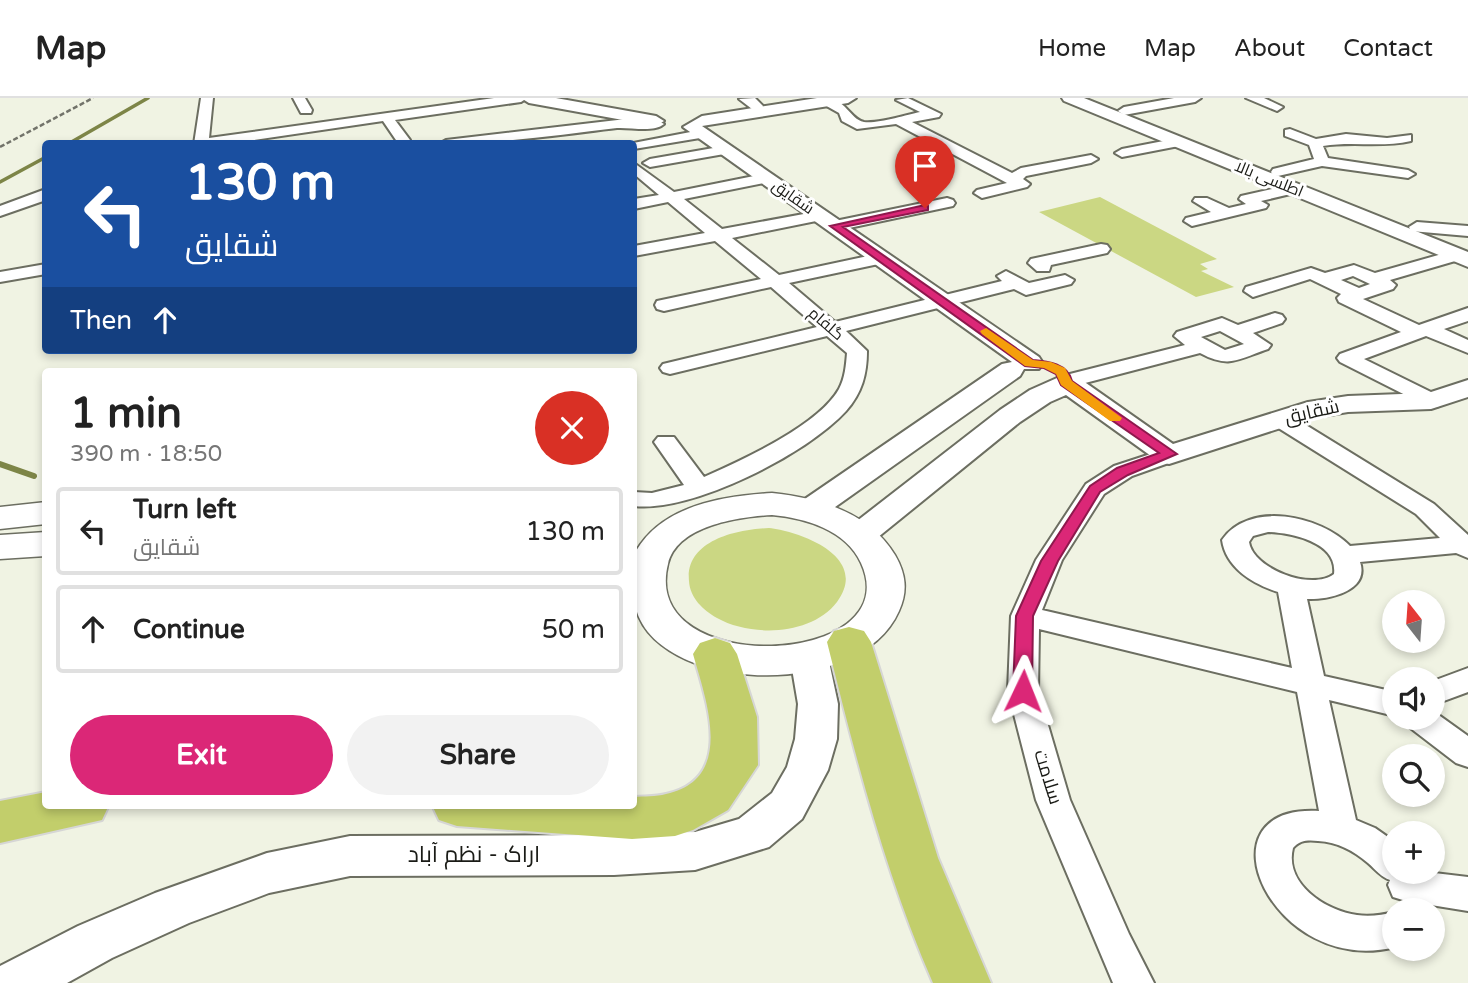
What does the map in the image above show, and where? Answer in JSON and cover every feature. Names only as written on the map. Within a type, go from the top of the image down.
[{"type":"highway","points":[[829,650],[902,832],[939,936],[962,983]]},
{"type":"highway","points":[[511,809],[632,818],[675,815],[710,796],[734,765],[734,717],[715,654]]},
{"type":"highway","points":[[0,822],[64,809]]},
{"type":"main road","points":[[763,505],[810,510],[837,521],[860,535],[880,559],[886,588],[876,617],[829,650],[761,662],[715,654],[695,646],[663,623],[640,580],[652,556],[647,544],[716,511],[763,505]]},
{"type":"main road","points":[[0,517],[42,513]]},
{"type":"main road","points":[[0,547],[42,544]]},
{"type":"street","points":[[201,140],[207,98]]},
{"type":"street","points":[[563,98],[681,121]]},
{"type":"street","points":[[637,143],[681,121],[753,102],[809,98]]},
{"type":"street","points":[[250,140],[339,129],[366,120],[423,112],[454,102],[626,123],[681,121],[848,98]]},
{"type":"street","name":"اطلسی بالا","points":[[1070,98],[1294,189],[1409,229]]},
{"type":"street","name":"اطلسی بالا","points":[[1093,98],[1278,172],[1464,254]]},
{"type":"street","points":[[1124,111],[1195,98]]},
{"type":"street","points":[[1252,98],[1277,107]]},
{"type":"street","points":[[824,100],[845,111],[847,118],[862,127],[934,114],[902,100]]},
{"type":"street","points":[[354,103],[366,120]]},
{"type":"street","points":[[423,112],[436,126]]},
{"type":"street","points":[[502,140],[531,112],[681,121]]},
{"type":"street","points":[[265,116],[276,138]]},
{"type":"street","points":[[387,117],[403,139]]},
{"type":"street","points":[[898,120],[1022,184],[982,193]]},
{"type":"street","name":"شقایق","points":[[681,121],[945,302],[1020,367],[1057,369],[1065,377],[1061,386]]},
{"type":"street","points":[[1290,133],[1315,142],[1346,138],[1387,142],[1406,138]]},
{"type":"street","points":[[1013,180],[1021,173],[1179,142]]},
{"type":"street","points":[[1315,142],[1322,162]]},
{"type":"street","points":[[642,165],[725,150]]},
{"type":"street","points":[[1278,172],[1322,162],[1408,174]]},
{"type":"street","name":"گلفام","points":[[637,500],[643,503],[700,489],[730,477],[811,428],[838,407],[856,379],[857,351],[835,328],[779,280],[671,197],[642,165]]},
{"type":"street","points":[[637,203],[760,180]]},
{"type":"street","points":[[637,250],[718,235],[827,221],[959,207],[997,202],[974,189],[936,197],[959,207]]},
{"type":"street","points":[[1192,221],[1233,201],[1294,189]]},
{"type":"street","points":[[0,211],[42,195]]},
{"type":"street","points":[[1409,229],[1468,231]]},
{"type":"street","points":[[1043,267],[1004,275],[1026,289],[1065,280],[1037,263],[1101,248]]},
{"type":"street","points":[[1373,279],[1464,254]]},
{"type":"street","points":[[664,305],[882,258]]},
{"type":"street","points":[[0,277],[42,269]]},
{"type":"street","points":[[1324,279],[1354,270],[1387,285],[1346,298],[1422,331],[1468,347]]},
{"type":"street","points":[[1253,291],[1311,273],[1357,294]]},
{"type":"street","points":[[0,287],[42,280]]},
{"type":"street","points":[[670,368],[1017,283]]},
{"type":"street","points":[[1431,401],[1347,358],[1468,314]]},
{"type":"street","points":[[1237,332],[1275,319]]},
{"type":"street","points":[[1223,324],[1237,332],[1261,345],[1223,357],[1184,336],[1223,324]]},
{"type":"street","points":[[860,535],[1010,416],[1040,396],[1061,386],[1203,346]]},
{"type":"street","points":[[810,510],[1020,367]]},
{"type":"street","points":[[1061,386],[1169,454]]},
{"type":"street","name":"شقایق","points":[[1169,454],[1308,410],[1348,404],[1431,401],[1468,387]]},
{"type":"street","points":[[1010,416],[1053,409],[1093,415],[1125,426]]},
{"type":"street","points":[[1280,419],[1425,509],[1465,547]]},
{"type":"street","points":[[666,442],[700,489]]},
{"type":"street","name":"سلامت","points":[[1134,983],[1115,946],[1054,800],[1023,691],[1025,616],[1049,561],[1095,489],[1123,471],[1169,454]]},
{"type":"street","points":[[1266,524],[1302,528],[1319,535],[1344,555],[1349,566],[1348,576],[1341,585],[1328,590],[1291,588],[1271,581],[1243,561],[1237,550],[1236,540],[1241,532],[1252,526],[1266,524]]},
{"type":"street","points":[[1344,555],[1465,547]]},
{"type":"street","points":[[1291,588],[1340,829]]},
{"type":"street","points":[[1025,616],[1382,701]]},
{"type":"street","name":"اراک - نظم آباد","points":[[18,983],[95,942],[172,908],[267,873],[350,856],[641,854],[695,850],[753,834],[787,806],[807,770],[816,739],[818,704],[829,650]]},
{"type":"street","points":[[1445,689],[1468,679]]},
{"type":"street","points":[[1436,730],[1468,754]]},
{"type":"street","points":[[1382,858],[1371,845],[1340,829],[1309,825],[1285,833],[1275,844],[1274,851],[1276,876],[1287,894],[1305,911],[1327,925],[1351,933],[1374,935],[1382,933]]},
{"type":"street","points":[[1408,884],[1468,894]]},
{"type":"green space","points":[[1100,197],[1217,259],[1200,264],[1208,269],[1201,271],[1234,287],[1196,297],[1039,212]]},
{"type":"green space","points":[[769,528],[814,541],[839,560],[845,572],[845,586],[837,602],[812,622],[780,630],[746,628],[712,615],[698,603],[690,587],[690,567],[695,556],[704,546],[729,534]]},
{"type":"waterway","points":[[75,140],[148,98]]},
{"type":"waterway","points":[[0,182],[42,159]]},
{"type":"waterway","points":[[0,464],[34,476]]},
{"type":"railway","points":[[0,147],[93,98]]},
{"type":"slow traffic","points":[[986,331],[1030,363],[1047,365],[1060,371],[1066,382],[1115,418]]},
{"type":"route","points":[[925,208],[835,226],[1030,363],[1047,365],[1060,371],[1066,382],[1125,426],[1169,454],[1123,471],[1095,489],[1049,561],[1025,616],[1023,691]]}]
